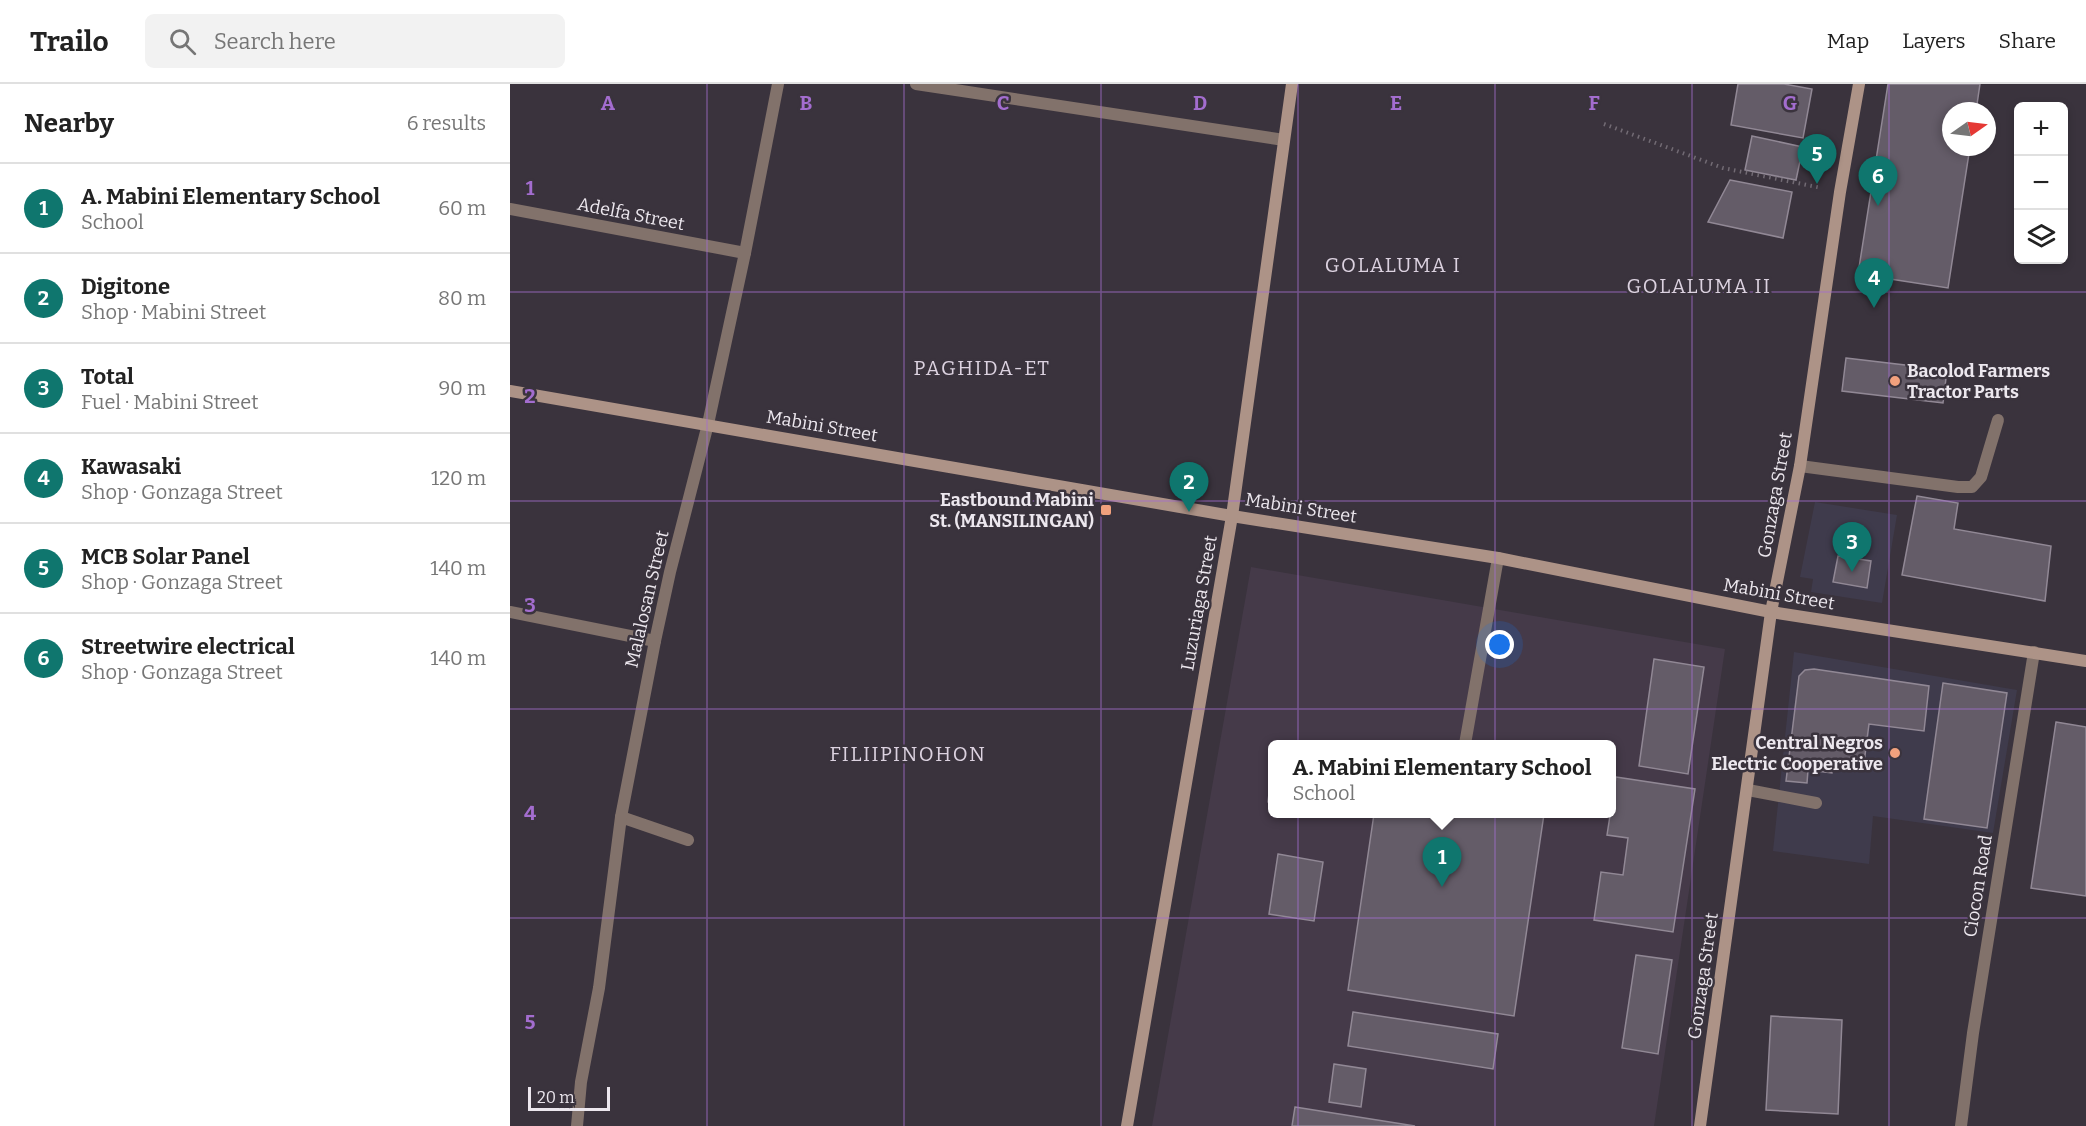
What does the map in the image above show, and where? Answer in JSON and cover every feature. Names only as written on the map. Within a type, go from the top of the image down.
[{"type":"street","name":"Malalosan Street","points":[[577,1126],[580,1082],[599,988],[621,817],[670,572],[708,424],[746,253],[778,84]]},
{"type":"street","points":[[916,84],[1284,140]]},
{"type":"street","name":"Luzuriaga Street","points":[[1127,1126],[1232,516],[1293,84]]},
{"type":"street","name":"Gonzaga Street","points":[[1700,1126],[1771,612],[1800,466],[1840,192],[1859,84]]},
{"type":"street","name":"Adelfa Street","points":[[510,209],[746,253]]},
{"type":"street","name":"Mabini Street","points":[[510,391],[1232,516],[1498,558],[1771,612],[2086,661]]},
{"type":"street","points":[[1800,466],[1972,487],[1982,477],[1998,420]]},
{"type":"street","points":[[1466,740],[1498,558]]},
{"type":"street","points":[[510,612],[655,641]]},
{"type":"street","name":"Ciocon Road","points":[[1961,1126],[1973,1033],[2034,652]]},
{"type":"street","points":[[1748,790],[1816,803]]},
{"type":"street","points":[[621,817],[688,840]]},
{"type":"path","points":[[1604,124],[1723,168],[1840,192]]},
{"type":"shaded area","points":[[1815,502],[1897,515],[1882,603],[1811,592],[1813,579],[1800,577]]},
{"type":"shaded area","points":[[1251,567],[1725,649],[1654,1126],[1152,1126]]},
{"type":"shaded area","name":"Central Negros Electric Cooperative","points":[[1794,652],[2017,690],[1993,833],[1873,816],[1869,864],[1773,851]]},
{"type":"building","points":[[1738,84],[1784,84],[1812,89],[1803,138],[1731,125]]},
{"type":"building","points":[[1888,84],[1980,84],[1977,102],[1942,102],[1942,156],[1969,156],[1948,288],[1858,274]]},
{"type":"building","points":[[1752,136],[1803,147],[1796,180],[1745,170]]},
{"type":"building","points":[[1730,180],[1792,192],[1783,238],[1708,222]]},
{"type":"building","name":"Bacolod Farmers Tractor Parts","points":[[1846,358],[1947,370],[1943,403],[1842,391]]},
{"type":"building","points":[[1917,496],[1958,503],[1954,529],[2051,546],[2045,601],[1902,575]]},
{"type":"building","points":[[1838,556],[1871,561],[1867,588],[1833,582]]},
{"type":"building","points":[[1654,659],[1704,667],[1688,774],[1639,766]]},
{"type":"building","points":[[1814,669],[1929,686],[1924,731],[1869,724],[1864,763],[1834,759],[1832,773],[1808,770],[1807,783],[1786,781],[1799,676],[1805,670]]},
{"type":"building","points":[[1943,683],[2007,693],[1987,828],[1924,819]]},
{"type":"building","points":[[2056,722],[2086,727],[2086,896],[2031,888]]},
{"type":"building","points":[[1616,777],[1695,789],[1673,932],[1594,920],[1601,872],[1623,875],[1628,838],[1607,835],[1610,818],[1616,818]]},
{"type":"building","points":[[1373,818],[1543,818],[1514,1016],[1348,990]]},
{"type":"building","points":[[1278,854],[1323,862],[1314,921],[1269,914]]},
{"type":"building","points":[[1636,955],[1672,960],[1658,1054],[1622,1048]]},
{"type":"building","points":[[1353,1012],[1498,1034],[1493,1069],[1348,1046]]},
{"type":"building","points":[[1771,1016],[1842,1020],[1838,1114],[1766,1110]]},
{"type":"building","points":[[1334,1064],[1366,1069],[1361,1107],[1329,1102]]},
{"type":"building","points":[[1295,1107],[1415,1126],[1292,1126]]},
{"type":"place","name":"MCB Solar Panel","points":[[1817,184]]},
{"type":"place","name":"Streetwire electrical","points":[[1878,206]]},
{"type":"place","name":"Kawasaki","points":[[1874,308]]},
{"type":"place","name":"Bacolod Farmers Tractor Parts","points":[[1895,381]]},
{"type":"place","name":"Eastbound Mabini St. (MANSILINGAN)","points":[[1106,510]]},
{"type":"place","name":"Digitone","points":[[1189,512]]},
{"type":"place","name":"Total","points":[[1852,572]]},
{"type":"place","name":"Central Negros Electric Cooperative","points":[[1895,753]]},
{"type":"place","name":"A. Mabini Elementary School","points":[[1442,887]]},
{"type":"district","name":"GOLALUMA I","points":[[1393,265]]},
{"type":"district","name":"GOLALUMA II","points":[[1699,286]]},
{"type":"district","name":"PAGHIDA-ET","points":[[982,368]]},
{"type":"district","name":"FILIIPINOHON","points":[[908,754]]}]
